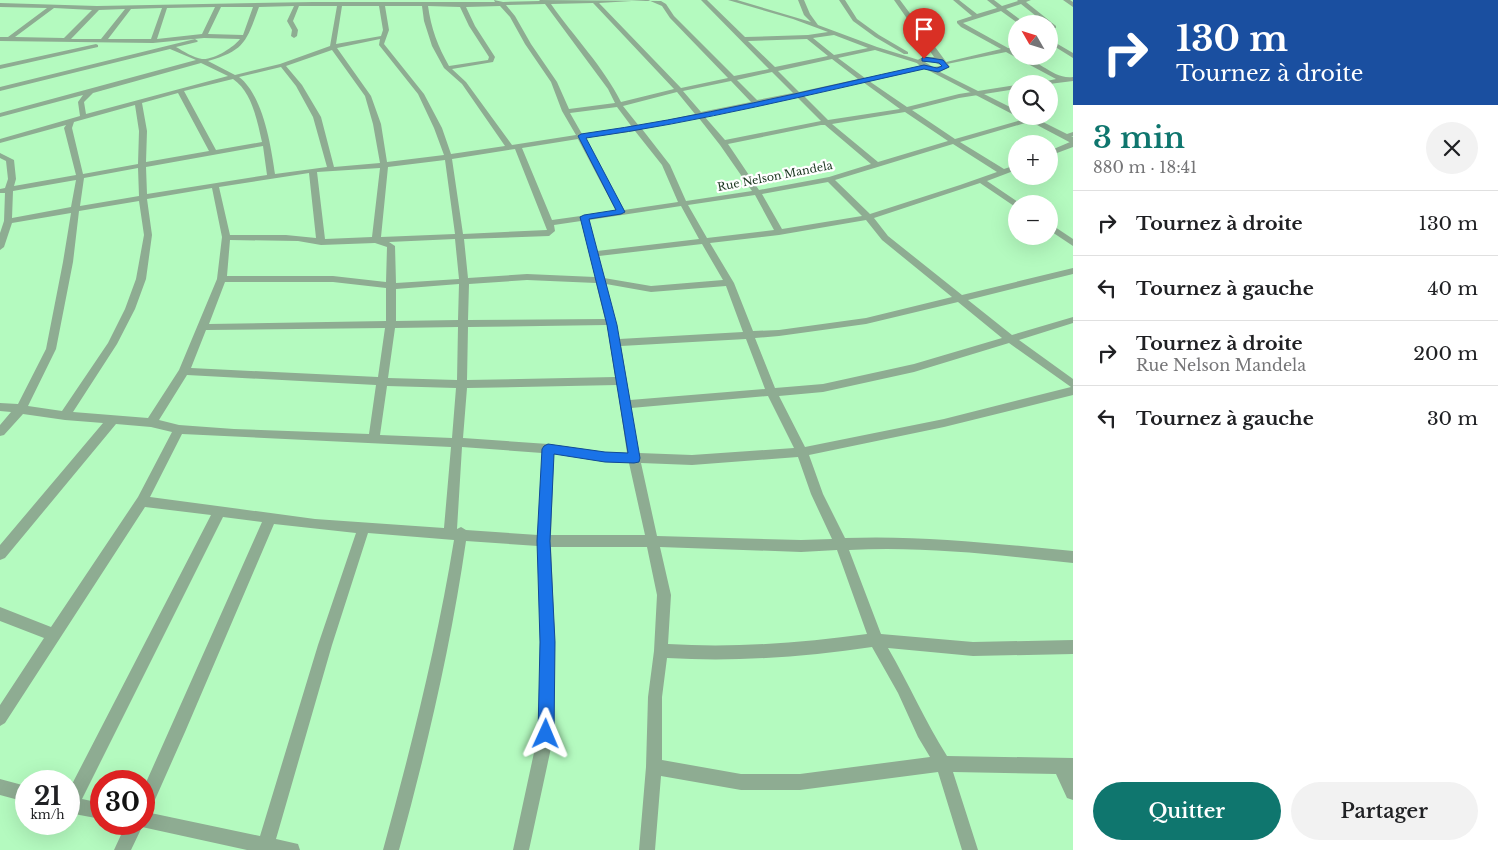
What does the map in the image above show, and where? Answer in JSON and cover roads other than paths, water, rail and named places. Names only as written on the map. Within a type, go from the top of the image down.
[{"type":"street","points":[[17,5],[39,0]]},
{"type":"street","points":[[73,8],[101,0]]},
{"type":"street","points":[[201,6],[224,0]]},
{"type":"street","points":[[397,4],[406,0]]},
{"type":"street","points":[[0,5],[96,8],[141,7],[166,3],[201,6],[256,6],[283,2],[297,4],[462,5],[498,2],[646,0]]},
{"type":"street","points":[[651,0],[662,1],[666,4],[672,17],[757,104]]},
{"type":"street","points":[[704,0],[827,123],[876,164]]},
{"type":"street","points":[[731,0],[817,25],[874,48],[923,64]]},
{"type":"street","points":[[755,0],[758,7]]},
{"type":"street","points":[[801,0],[807,15],[817,25]]},
{"type":"street","points":[[842,0],[855,20],[889,43],[977,94],[1008,109]]},
{"type":"street","points":[[897,0],[944,64],[967,88]]},
{"type":"street","points":[[956,0],[975,16]]},
{"type":"street","points":[[990,0],[1010,15]]},
{"type":"street","points":[[1066,0],[1073,4]]},
{"type":"street","points":[[544,1],[584,51],[610,89],[619,106],[666,165],[683,203],[729,283],[770,392],[802,452],[817,494],[841,544],[876,640],[903,688],[923,732],[943,764],[970,850]]},
{"type":"street","points":[[1008,50],[960,24],[961,20],[1024,1],[1040,15]]},
{"type":"street","points":[[498,2],[512,16],[528,44],[554,82],[566,111],[621,212]]},
{"type":"street","points":[[602,2],[723,143],[757,192],[779,232]]},
{"type":"street","points":[[153,40],[166,3]]},
{"type":"street","points":[[342,3],[334,47],[343,63],[368,96],[377,124],[384,165],[376,240]]},
{"type":"street","points":[[294,36],[295,30],[290,21],[297,4]]},
{"type":"street","points":[[382,5],[386,30],[381,44],[421,94],[438,128],[448,157],[455,197],[464,282],[462,385],[457,442],[455,580],[416,762],[391,850]]},
{"type":"street","points":[[226,237],[250,240],[308,239],[321,242],[459,238],[549,233],[551,231],[514,147],[464,83],[447,68],[435,46],[427,21],[425,5]]},
{"type":"street","points":[[447,68],[491,61],[492,58],[472,26],[462,5]]},
{"type":"street","points":[[0,90],[172,48],[206,36],[219,6]]},
{"type":"street","points":[[0,114],[204,61],[230,52],[245,37],[256,6]]},
{"type":"street","points":[[8,43],[52,7]]},
{"type":"street","points":[[103,41],[130,7]]},
{"type":"street","points":[[65,41],[96,8]]},
{"type":"street","points":[[742,39],[837,33]]},
{"type":"street","points":[[0,40],[8,43],[34,40],[122,41],[206,36],[245,37]]},
{"type":"street","points":[[808,36],[904,110],[1003,172]]},
{"type":"street","points":[[0,141],[83,116],[282,65],[334,47],[383,37]]},
{"type":"street","points":[[0,67],[122,41]]},
{"type":"street","points":[[923,64],[929,54],[928,43]]},
{"type":"street","points":[[1058,47],[1073,56]]},
{"type":"street","points":[[172,48],[204,61],[243,83],[253,103],[268,148],[272,176]]},
{"type":"street","points":[[566,111],[619,106],[679,90],[874,48]]},
{"type":"street","points":[[8,221],[272,176],[313,170],[384,165],[448,157],[638,128],[864,81],[923,64],[930,59],[944,64],[1008,50]]},
{"type":"street","points":[[282,65],[299,85],[317,116],[331,169]]},
{"type":"street","points":[[1036,65],[1062,80]]},
{"type":"street","points":[[1058,81],[1072,79]]},
{"type":"street","points":[[723,143],[904,110],[1008,88]]},
{"type":"street","points":[[180,90],[214,153]]},
{"type":"street","points":[[83,116],[81,102],[90,91]]},
{"type":"street","points":[[65,416],[112,344],[130,310],[141,280],[148,235],[143,197],[143,131],[138,102]]},
{"type":"street","points":[[0,432],[21,409],[51,349],[68,262],[80,176],[68,128],[71,120]]},
{"type":"street","name":"Rue Nelson Mandela","points":[[549,223],[757,192],[830,178],[1008,124]]},
{"type":"street","points":[[1042,125],[1071,139]]},
{"type":"street","points":[[1058,148],[1071,139]]},
{"type":"street","points":[[4,190],[266,143]]},
{"type":"street","points":[[0,155],[10,160],[12,179],[4,190],[8,221],[0,246]]},
{"type":"street","points":[[313,170],[321,242]]},
{"type":"street","points":[[595,254],[779,232],[868,217],[1008,170]]},
{"type":"street","points":[[830,178],[868,217],[885,238],[1009,338],[1073,384]]},
{"type":"street","points":[[981,180],[1008,199]]},
{"type":"street","points":[[150,423],[184,371],[204,327],[222,279],[226,237],[215,185]]},
{"type":"street","points":[[584,217],[611,322],[634,458],[664,595],[661,651],[655,697],[654,767],[647,850]]},
{"type":"street","points":[[1058,232],[1073,243]]},
{"type":"street","points":[[374,438],[391,324],[391,246],[376,240]]},
{"type":"street","points":[[615,343],[748,335],[866,321],[1073,271]]},
{"type":"street","points":[[222,279],[332,279],[391,286],[527,277],[601,280],[651,289],[729,283]]},
{"type":"street","points":[[626,404],[823,388],[914,368],[1073,320]]},
{"type":"street","points":[[204,327],[462,322],[611,322]]},
{"type":"street","points":[[184,371],[462,385],[562,385],[622,381]]},
{"type":"street","points":[[0,407],[65,416],[150,423],[180,429],[457,442],[548,449],[605,457],[692,460],[802,452],[944,423],[1073,391]]},
{"type":"street","points":[[0,554],[112,420]]},
{"type":"street","points":[[0,718],[142,501],[180,429]]},
{"type":"street","points":[[521,850],[546,734],[548,642],[544,541],[548,449]]},
{"type":"street","points":[[142,501],[363,529],[456,533],[544,541],[652,541],[792,546],[890,542],[944,544],[1073,557]]},
{"type":"street","points":[[80,784],[219,512]]},
{"type":"street","points":[[155,781],[271,517]]},
{"type":"street","points":[[265,847],[325,645],[363,529]]},
{"type":"street","points":[[0,614],[54,635]]},
{"type":"street","points":[[661,651],[713,654],[833,646],[876,640],[973,649],[1073,647]]},
{"type":"street","points":[[654,767],[741,782],[800,782],[943,764],[1067,766],[1073,792]]},
{"type":"street","points":[[0,787],[15,791]]},
{"type":"street","points":[[155,822],[265,847],[292,850]]},
{"type":"street","points":[[122,850],[130,835]]}]
